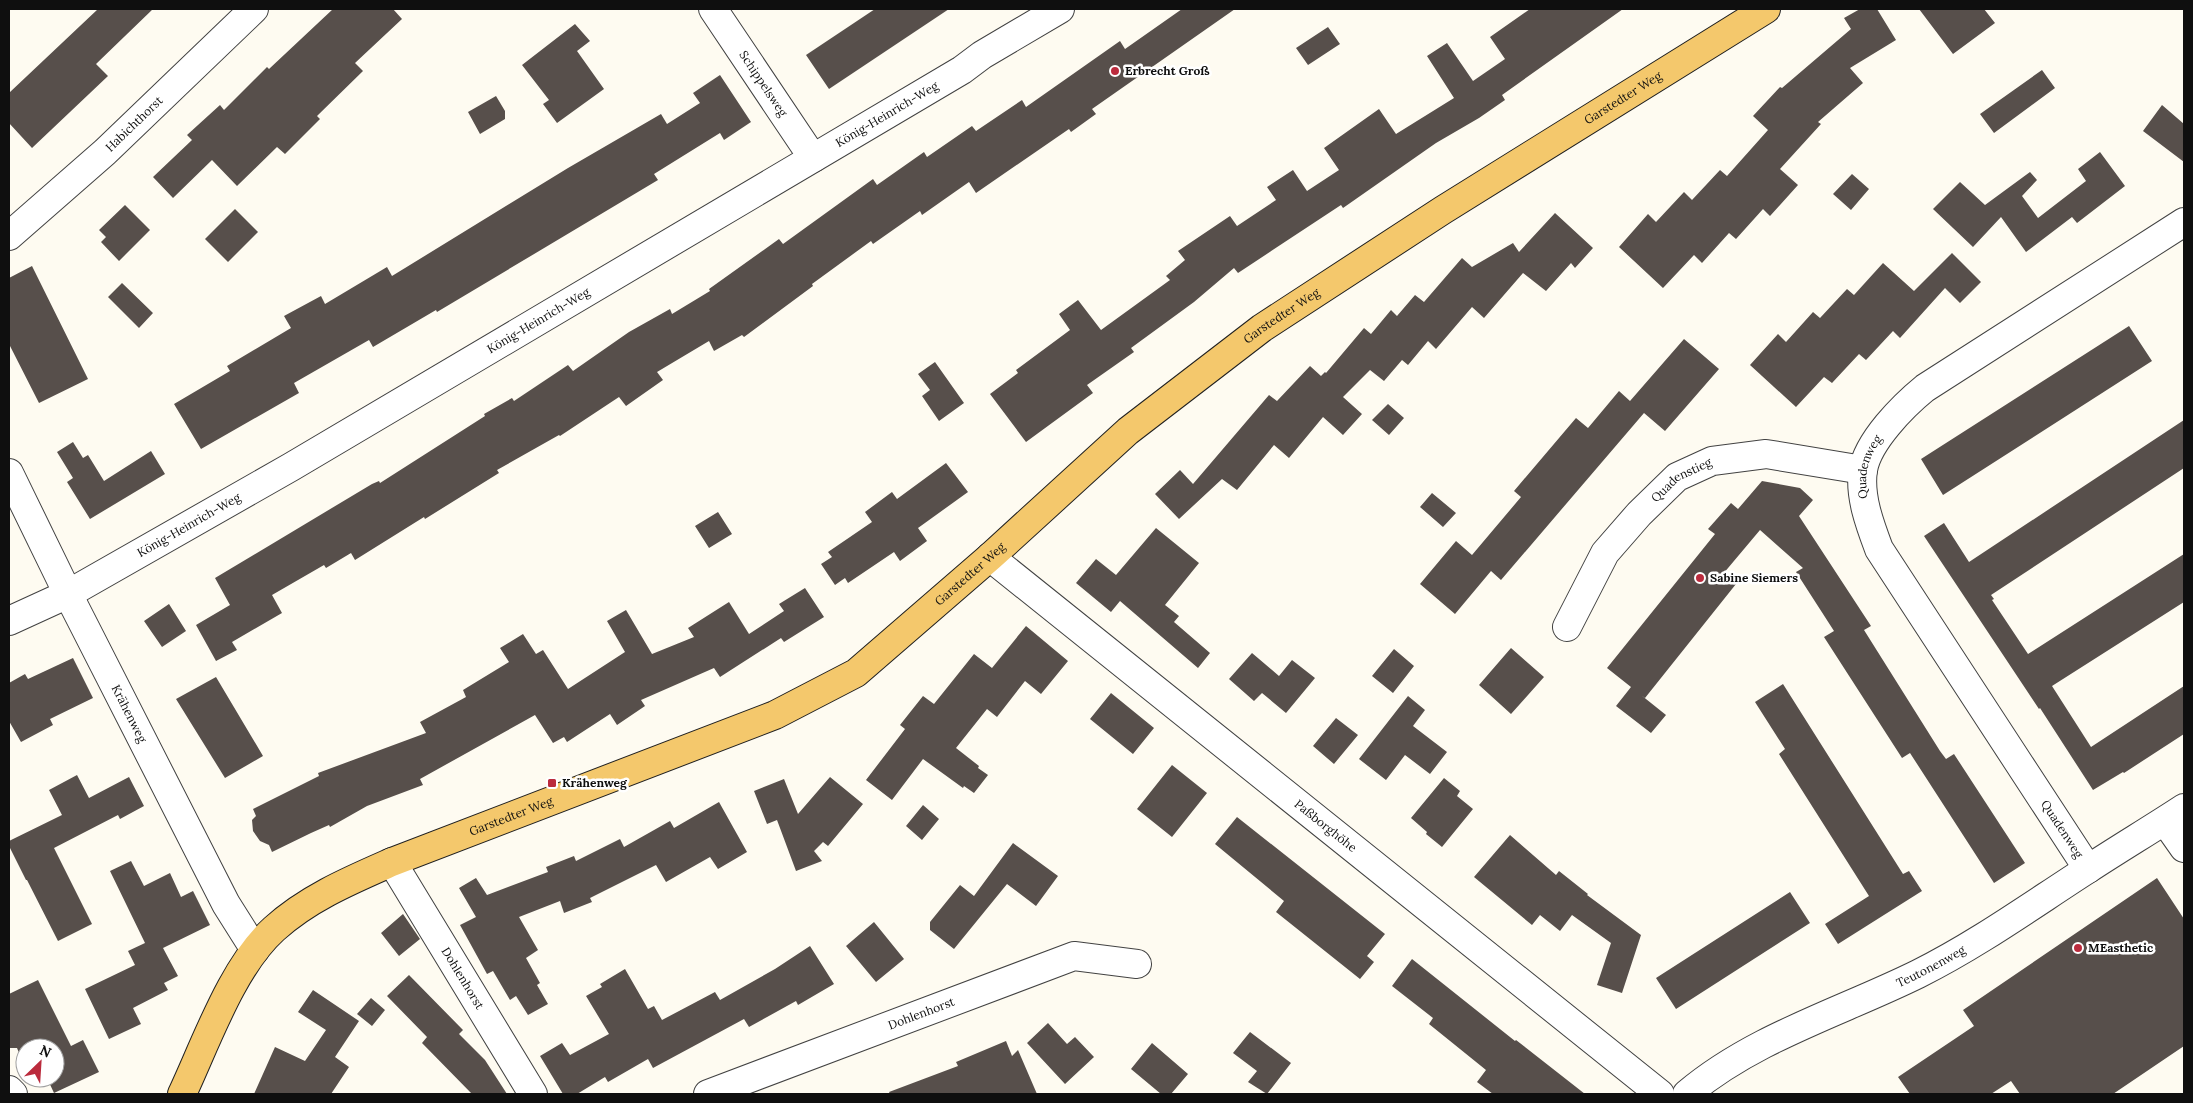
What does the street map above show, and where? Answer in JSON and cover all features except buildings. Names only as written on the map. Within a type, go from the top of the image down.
[{"type":"main road","name":"Garstedter Weg","points":[[182,1094],[227,999],[255,950],[274,929],[303,908],[338,886],[392,862],[775,715],[856,672],[990,557],[1128,432],[1262,328],[1444,210],[1766,9]]},
{"type":"street","name":"Habichthorst","points":[[9,236],[105,152],[254,9]]},
{"type":"street","name":"Schippelsweg","points":[[713,9],[813,158]]},
{"type":"street","name":"König-Heinrich-Weg","points":[[9,621],[68,594],[291,468],[962,70],[982,55],[1060,9]]},
{"type":"street","name":"Quadenweg","points":[[2088,869],[1879,549],[1869,522],[1864,495],[1864,470],[1873,447],[1888,424],[1905,404],[1925,388],[2184,222]]},
{"type":"street","name":"Quadenstieg","points":[[1567,627],[1605,553],[1639,514],[1677,477],[1712,461],[1766,454],[1864,470]]},
{"type":"street","name":"Krähenweg","points":[[9,473],[68,594],[234,920],[255,950]]},
{"type":"street","name":"Paßborghöhe","points":[[990,557],[1660,1094]]},
{"type":"street","name":"Teutonenweg","points":[[1687,1094],[1704,1080],[1750,1052],[1918,973],[1970,944],[2030,909],[2088,869],[2175,814],[2184,848]]},
{"type":"street","name":"Dohlenhorst","points":[[392,862],[532,1094]]},
{"type":"street","name":"Dohlenhorst","points":[[708,1094],[1074,956],[1137,964]]},
{"type":"street","points":[[9,1090],[13,1094]]},
{"type":"place","name":"Erbrecht Groß","points":[[1115,71]]},
{"type":"place","name":"Sabine Siemers","points":[[1700,578]]},
{"type":"place","name":"Krähenweg","points":[[552,783]]},
{"type":"place","name":"MEasthetic","points":[[2078,948]]}]
